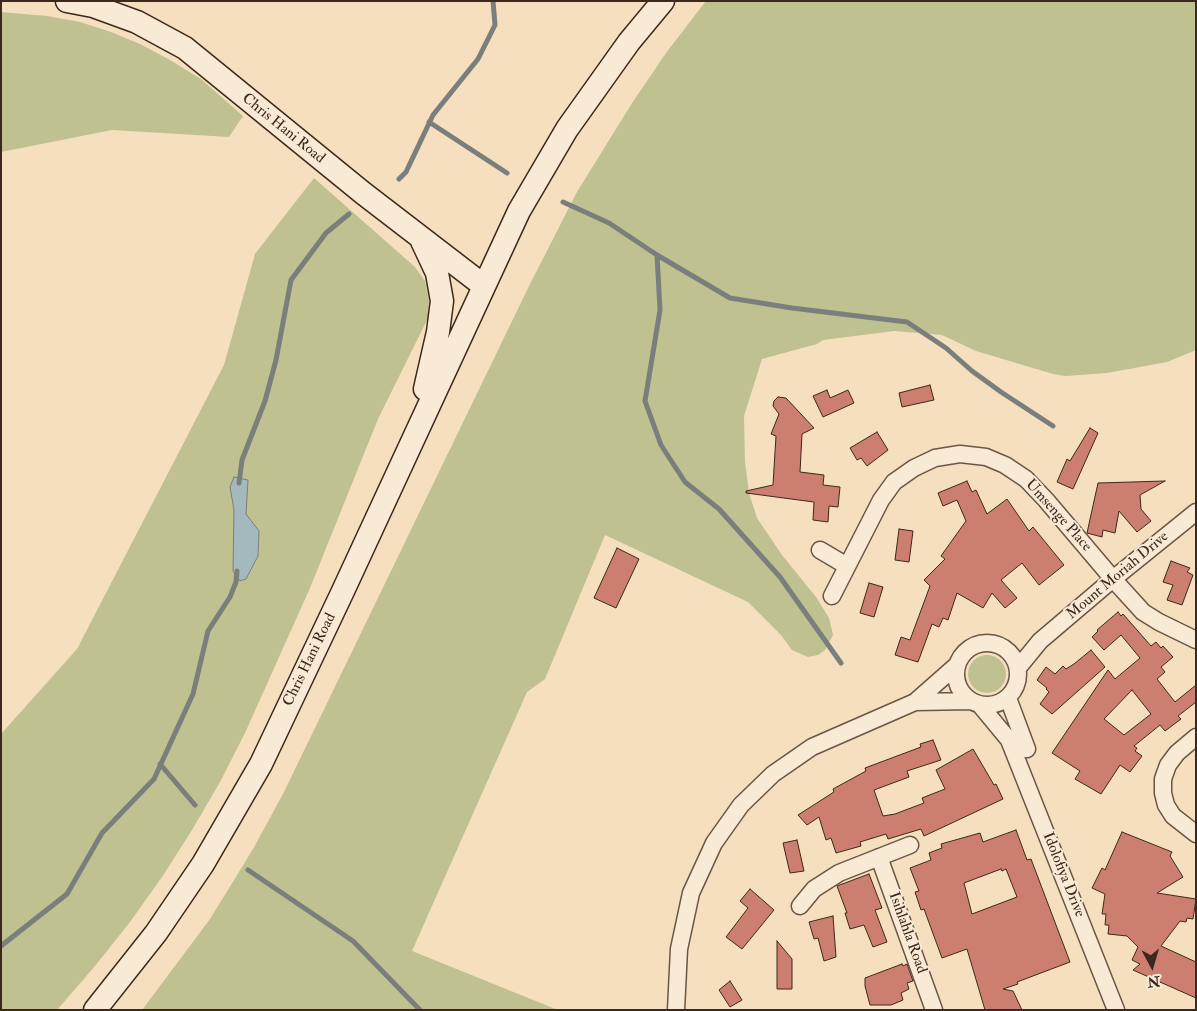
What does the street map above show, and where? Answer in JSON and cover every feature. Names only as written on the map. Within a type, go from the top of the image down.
[{"type":"main road","name":"Chris Hani Road","points":[[67,1],[93,6],[137,22],[185,48],[324,162],[484,286]]},
{"type":"main road","name":"Chris Hani Road","points":[[96,1010],[156,933],[203,864],[261,764],[519,211],[567,129],[629,42],[663,1]]},
{"type":"main road","points":[[415,434],[436,345],[442,301],[437,273],[421,238]]},
{"type":"street","name":"Umsenge Place","points":[[832,596],[880,500],[894,482],[914,468],[935,458],[960,454],[986,457],[1026,479],[1112,579],[1144,612],[1159,622],[1196,640]]},
{"type":"street","name":"Mount Moriah Drive","points":[[1008,698],[1018,681],[1018,668],[1040,641],[1112,579],[1196,512]]},
{"type":"street","points":[[820,550],[847,566]]},
{"type":"street","name":"Mount Moriah Drive","points":[[1010,652],[1040,641]]},
{"type":"street","points":[[676,1010],[679,949],[691,894],[714,843],[741,806],[773,774],[812,747],[915,702],[957,665],[966,652],[979,644],[990,643],[1001,646],[1010,652],[1018,668]]},
{"type":"street","points":[[957,665],[958,687],[963,695],[975,703]]},
{"type":"street","points":[[915,702],[996,704],[1008,698],[1027,749],[1009,740]]},
{"type":"street","name":"Idolofiya Drive","points":[[975,703],[1009,740],[1116,1010]]},
{"type":"street","points":[[1196,737],[1177,753],[1168,766],[1163,779],[1163,793],[1166,806],[1173,816],[1196,834]]},
{"type":"street","points":[[800,906],[814,889],[825,880],[856,865],[910,845]]},
{"type":"street","name":"Isihlahla Road","points":[[879,857],[934,1010]]},
{"type":"green space","points":[[706,1],[1196,1],[1196,350],[1167,362],[1107,373],[1066,376],[1053,374],[976,351],[942,335],[894,331],[823,340],[817,344],[762,359],[744,416],[745,462],[749,493],[757,518],[782,555],[816,597],[829,618],[833,635],[825,650],[818,655],[808,657],[792,650],[781,635],[748,602],[605,535],[545,679],[527,692],[412,951],[558,1010],[142,1010],[210,919],[253,849],[283,794],[530,284],[577,192],[632,103],[666,53]]},
{"type":"green space","points":[[1,12],[47,16],[80,22],[140,44],[201,79],[243,116],[229,137],[112,130],[1,152]]},
{"type":"green space","points":[[314,178],[415,267],[425,281],[429,300],[428,318],[378,419],[310,588],[245,733],[220,782],[192,830],[130,922],[57,1010],[1,1010],[1,734],[77,649],[224,365],[255,254]]},
{"type":"green space","points":[[987,655],[1000,661],[1006,674],[1000,687],[987,693],[974,687],[968,674],[974,661]]},
{"type":"water","points":[[234,477],[248,480],[246,514],[259,531],[258,556],[246,579],[240,581],[233,571],[234,510],[230,487]]},
{"type":"building","points":[[930,385],[934,400],[902,407],[899,393]]},
{"type":"building","points":[[827,390],[830,398],[848,390],[854,403],[823,417],[813,396]]},
{"type":"building","points":[[778,397],[786,398],[814,428],[802,434],[800,472],[824,475],[823,485],[840,487],[838,507],[829,506],[828,522],[813,520],[814,502],[746,493],[746,491],[773,485],[776,436],[771,434],[779,414],[773,406],[774,401]]},
{"type":"building","points":[[1090,428],[1098,433],[1073,489],[1057,482],[1067,459],[1070,461]]},
{"type":"building","points":[[877,432],[888,450],[867,466],[861,458],[857,460],[850,448]]},
{"type":"building","points":[[967,481],[972,492],[976,490],[987,514],[1007,499],[1029,531],[1033,527],[1064,565],[1039,585],[1022,563],[1001,580],[1017,598],[1005,608],[992,593],[983,608],[957,593],[948,620],[943,618],[939,627],[932,624],[918,662],[895,655],[901,637],[910,640],[930,586],[924,580],[945,559],[941,556],[966,521],[957,500],[943,506],[938,493]]},
{"type":"building","points":[[1165,481],[1140,495],[1141,509],[1151,521],[1137,532],[1119,511],[1115,533],[1103,530],[1102,537],[1087,533],[1098,483]]},
{"type":"building","points":[[899,529],[913,531],[909,562],[895,560]]},
{"type":"building","points":[[617,548],[639,559],[616,608],[594,598]]},
{"type":"building","points":[[1171,561],[1190,568],[1187,572],[1193,575],[1182,605],[1167,600],[1173,585],[1163,582]]},
{"type":"building","points":[[869,583],[883,587],[874,617],[860,613]]},
{"type":"building","points":[[1118,612],[1121,616],[1123,614],[1151,646],[1156,642],[1161,648],[1163,646],[1173,657],[1161,667],[1165,672],[1157,679],[1175,702],[1196,685],[1196,702],[1178,716],[1181,719],[1165,731],[1160,725],[1134,746],[1137,748],[1135,751],[1142,756],[1130,772],[1120,765],[1101,794],[1075,779],[1080,771],[1052,753],[1108,670],[1115,679],[1140,658],[1121,635],[1104,650],[1092,637],[1097,630]],"holes":[[[1132,690],[1151,714],[1124,735],[1104,719]]]},
{"type":"building","points":[[1091,650],[1105,667],[1052,714],[1040,704],[1049,692],[1037,680],[1046,667],[1055,674],[1063,666],[1066,669],[1074,664]]},
{"type":"building","points":[[933,740],[941,760],[907,771],[909,777],[874,790],[883,816],[895,814],[924,803],[922,798],[945,789],[936,770],[973,749],[994,785],[996,784],[1003,799],[924,836],[921,829],[888,839],[886,834],[860,842],[861,846],[836,853],[831,838],[826,840],[819,817],[807,825],[798,815],[834,792],[833,789],[866,771],[865,768],[921,747],[920,744]]},
{"type":"building","points":[[1016,830],[1027,860],[1031,859],[1070,962],[1003,989],[1013,991],[1022,1010],[985,1010],[967,949],[942,958],[924,909],[921,910],[915,892],[919,891],[910,868],[931,860],[929,853],[942,848],[941,844],[980,833],[983,842]],"holes":[[[1001,869],[1002,871],[1006,869],[1017,897],[972,914],[964,883]]]},
{"type":"building","points":[[1122,832],[1172,852],[1170,856],[1183,877],[1157,893],[1196,899],[1193,919],[1187,918],[1186,922],[1180,921],[1161,946],[1196,962],[1196,998],[1133,970],[1140,964],[1132,960],[1138,947],[1127,936],[1108,934],[1109,925],[1105,925],[1106,914],[1102,914],[1105,894],[1092,888],[1102,868],[1105,870]]},
{"type":"building","points":[[797,840],[804,871],[790,873],[783,843]]},
{"type":"building","points":[[869,874],[882,908],[875,910],[887,942],[873,947],[864,925],[850,929],[845,913],[847,913],[837,886]]},
{"type":"building","points":[[750,889],[774,910],[742,949],[726,937],[748,908],[740,901]]},
{"type":"building","points":[[833,916],[836,957],[824,961],[818,938],[814,939],[809,922]]},
{"type":"building","points":[[777,941],[792,959],[792,989],[777,989]]},
{"type":"building","points":[[902,964],[903,966],[907,964],[913,981],[907,983],[909,989],[901,993],[903,1000],[891,1005],[870,1005],[865,978]]},
{"type":"building","points":[[730,981],[742,1000],[730,1007],[719,990]]},
{"type":"waterway","points":[[399,179],[406,172],[433,115],[478,59],[495,25],[493,1]]},
{"type":"waterway","points":[[429,122],[507,173]]},
{"type":"waterway","points":[[563,202],[609,223],[657,255],[730,298],[792,308],[907,322],[946,348],[972,371],[1001,392],[1053,426]]},
{"type":"waterway","points":[[239,483],[242,460],[265,401],[276,360],[291,280],[326,233],[349,214]]},
{"type":"waterway","points":[[657,255],[660,310],[645,401],[661,445],[685,482],[719,509],[780,577],[841,663]]},
{"type":"waterway","points":[[1,946],[67,894],[102,833],[154,779],[193,694],[208,631],[230,597],[236,582],[237,571]]},
{"type":"waterway","points":[[160,764],[195,805]]},
{"type":"waterway","points":[[248,870],[353,941],[420,1010]]}]
